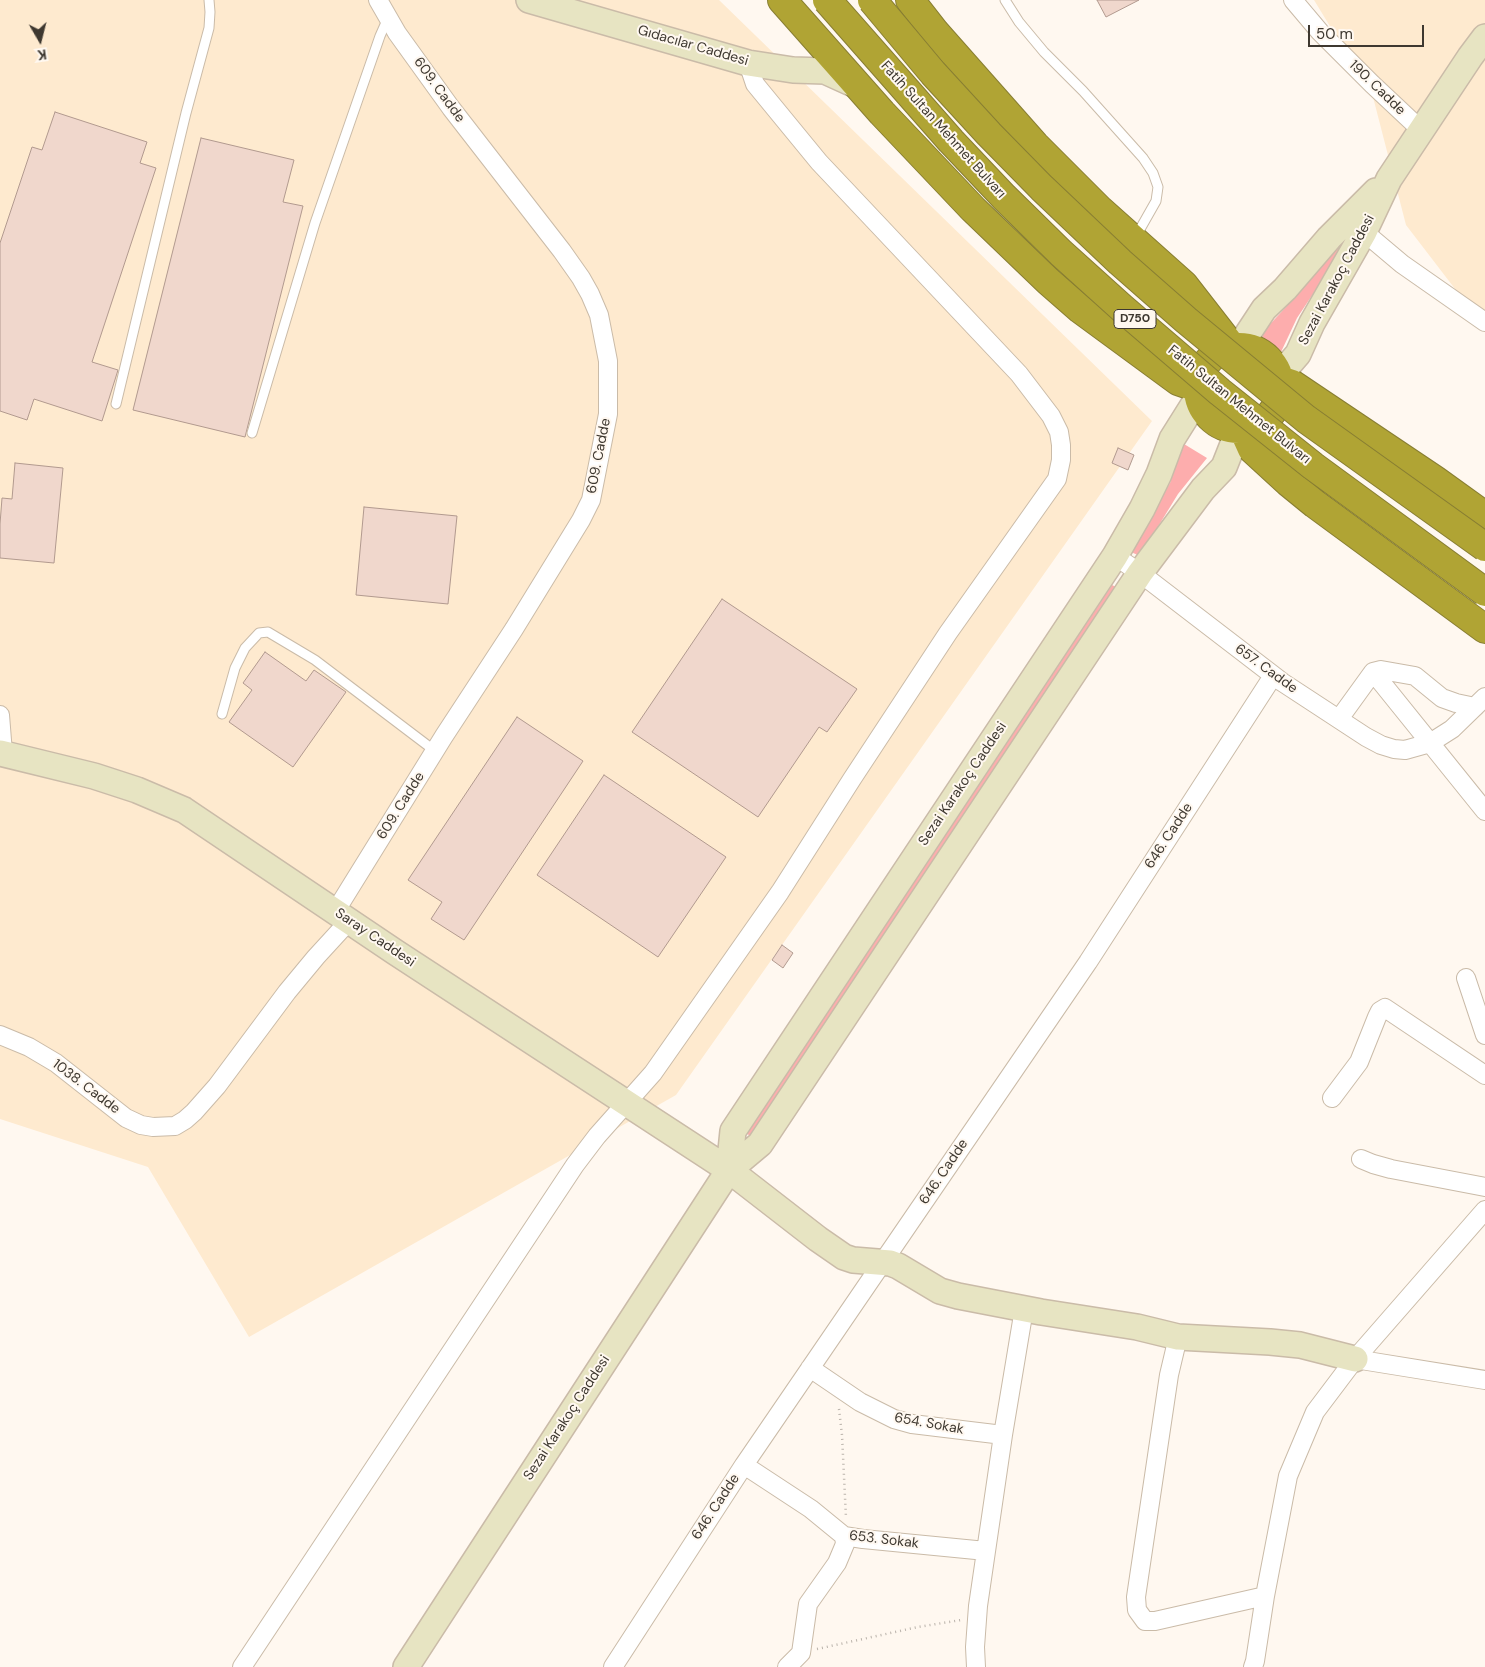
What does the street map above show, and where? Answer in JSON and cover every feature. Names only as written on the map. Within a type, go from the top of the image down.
[{"type":"highway","points":[[782,0],[858,86],[973,208],[1048,281],[1080,309],[1178,381],[1199,392]]},
{"type":"highway","name":"Fatih Sultan Mehmet Bulvarı","points":[[827,0],[1004,197],[1122,308],[1220,392],[1313,466],[1485,592]]},
{"type":"highway","name":"D750","points":[[872,0],[933,73],[989,134],[1042,188],[1128,268],[1193,326],[1306,419],[1485,547]]},
{"type":"highway","points":[[910,0],[935,32],[1035,145],[1100,210],[1184,285],[1236,347]]},
{"type":"highway","points":[[1236,347],[1252,349],[1264,355],[1273,364],[1281,389],[1278,402],[1272,414],[1263,422],[1241,429],[1226,427],[1215,421],[1206,412],[1199,392],[1200,375],[1206,364],[1222,352],[1236,347]]},
{"type":"highway","points":[[1279,378],[1292,384],[1485,516]]},
{"type":"highway","points":[[1241,429],[1252,449],[1288,482],[1485,629]]},
{"type":"street","name":"609. Cadde","points":[[175,1126],[186,1120],[217,1086],[287,992],[316,957],[342,916],[435,751],[565,548],[591,500],[608,414],[608,361],[599,315],[590,294],[581,278],[451,108],[397,33],[378,0]]},
{"type":"street","name":"Gıdacılar Caddesi","points":[[529,0],[748,62],[793,70],[825,71],[858,86]]},
{"type":"street","points":[[769,0],[825,71]]},
{"type":"street","name":"190. Cadde","points":[[1293,0],[1320,32],[1421,130]]},
{"type":"street","name":"Sezai Karakoç Caddesi","points":[[1279,378],[1298,354],[1317,314],[1364,232],[1389,179],[1485,37]]},
{"type":"street","points":[[242,1667],[575,1165],[597,1136],[653,1073],[780,892],[852,778],[948,634],[1057,479],[1061,460],[1059,432],[1052,416],[1019,374],[819,162],[755,84],[748,62]]},
{"type":"street","name":"Sezai Karakoç Caddesi","points":[[1236,347],[1264,309],[1286,288],[1329,238],[1389,179]]},
{"type":"street","points":[[1364,232],[1402,264],[1485,322]]},
{"type":"street","name":"Sezai Karakoç Caddesi","points":[[729,1170],[733,1130],[1115,556],[1142,509],[1159,474],[1172,439],[1199,392]]},
{"type":"street","name":"Sezai Karakoç Caddesi","points":[[406,1667],[729,1170],[760,1144],[1140,573],[1203,489],[1224,467],[1241,429]]},
{"type":"street","name":"657. Cadde","points":[[1115,556],[1140,573],[1273,676],[1381,745],[1405,750],[1430,743],[1452,729],[1480,702]]},
{"type":"street","points":[[1339,719],[1373,672],[1381,670],[1415,676],[1442,698],[1456,703],[1480,702]]},
{"type":"street","points":[[1373,672],[1485,811]]},
{"type":"street","name":"646. Cadde","points":[[613,1667],[744,1465],[1088,962],[1273,676]]},
{"type":"street","points":[[0,715],[1,753]]},
{"type":"street","name":"Saray Caddesi","points":[[1,753],[94,776],[137,790],[184,810],[729,1170],[818,1239],[844,1256],[853,1260],[883,1262],[898,1266],[940,1291],[958,1296],[1024,1309],[1137,1327],[1178,1337],[1292,1344],[1355,1359]]},
{"type":"street","points":[[1466,978],[1485,1036]]},
{"type":"street","points":[[1332,1098],[1359,1062],[1377,1017],[1380,1011],[1385,1008],[1485,1075]]},
{"type":"street","name":"1038. Cadde","points":[[0,1035],[30,1047],[56,1063],[126,1118],[153,1128],[175,1126]]},
{"type":"street","points":[[1361,1159],[1391,1169],[1485,1187]]},
{"type":"street","points":[[1253,1667],[1288,1476],[1316,1412],[1355,1359],[1485,1210]]},
{"type":"street","points":[[976,1667],[977,1617],[1003,1436],[1024,1309]]},
{"type":"street","points":[[1178,1337],[1169,1375],[1136,1597],[1137,1610],[1145,1621],[1156,1622],[1265,1596]]},
{"type":"street","points":[[1355,1359],[1485,1380]]},
{"type":"street","name":"654. Sokak","points":[[810,1368],[860,1402],[894,1419],[912,1424],[1003,1436]]},
{"type":"street","name":"653. Sokak","points":[[744,1465],[811,1508],[844,1536],[986,1551]]},
{"type":"street","points":[[787,1667],[801,1652],[808,1604],[837,1563],[845,1544],[844,1536]]},
{"type":"lane","points":[[116,404],[209,28],[209,0]]},
{"type":"lane","points":[[1005,0],[1019,22],[1044,52],[1084,91],[1143,158],[1153,173],[1158,187],[1156,201],[1133,240]]},
{"type":"lane","points":[[252,433],[315,223],[388,18]]},
{"type":"lane","points":[[222,714],[235,668],[245,648],[259,633],[268,632],[315,660],[435,751]]},
{"type":"path","points":[[837,1387],[842,1435],[846,1513],[844,1536]]},
{"type":"path","points":[[801,1652],[918,1627],[977,1617]]},
{"type":"shaded area","points":[[0,0],[719,0],[1152,421],[676,1095],[249,1337],[148,1167],[0,1119]]},
{"type":"shaded area","points":[[1314,0],[1485,0],[1485,328],[1406,225],[1373,97]]},
{"type":"shaded area","points":[[1354,223],[1339,255],[1297,318],[1281,352],[1260,335],[1286,307],[1329,251]]},
{"type":"shaded area","points":[[1184,444],[1207,458],[1178,494],[1140,556],[1131,552],[1170,483]]},
{"type":"shaded area","points":[[1112,585],[1118,588],[753,1137],[747,1134]]},
{"type":"building","points":[[1097,0],[1139,0],[1106,17]]},
{"type":"building","points":[[55,112],[147,142],[140,163],[156,168],[92,362],[118,370],[102,421],[34,399],[27,420],[0,411],[0,243],[32,147],[42,150]]},
{"type":"building","points":[[201,138],[294,160],[283,202],[303,206],[245,437],[133,410]]},
{"type":"building","points":[[1118,448],[1134,455],[1128,470],[1112,463]]},
{"type":"building","points":[[15,463],[63,468],[54,563],[0,558],[2,498],[12,499]]},
{"type":"building","points":[[364,507],[457,516],[448,604],[356,595]]},
{"type":"building","points":[[722,599],[857,689],[827,732],[819,727],[758,817],[632,732]]},
{"type":"building","points":[[265,652],[306,681],[314,670],[346,692],[293,767],[229,722],[252,690],[243,683]]},
{"type":"building","points":[[517,717],[583,761],[464,940],[431,919],[442,902],[408,880]]},
{"type":"building","points":[[604,775],[726,857],[658,957],[537,875]]},
{"type":"building","points":[[782,945],[793,953],[783,968],[772,960]]}]
